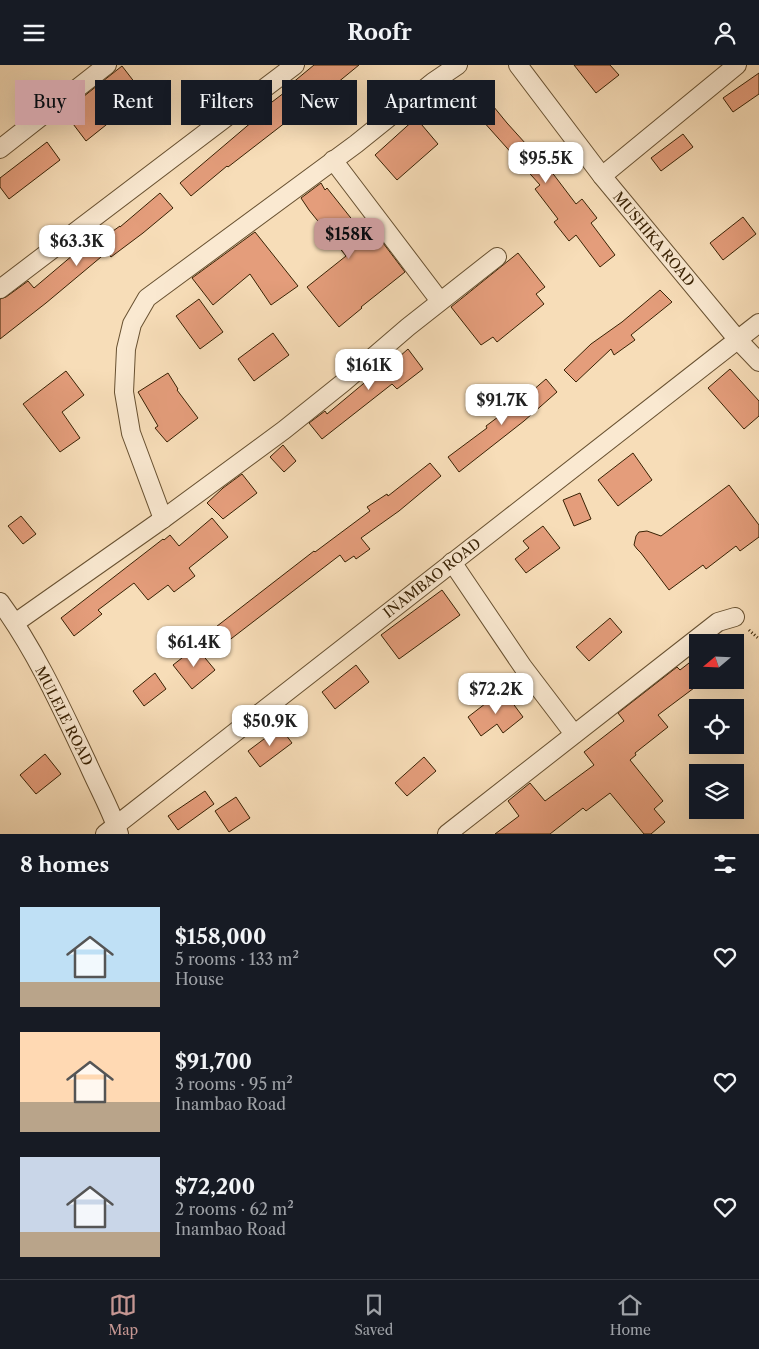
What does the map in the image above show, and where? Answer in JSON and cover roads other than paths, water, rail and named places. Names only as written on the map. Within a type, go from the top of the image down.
[{"type":"street","points":[[0,149],[107,65]]},
{"type":"street","points":[[0,289],[295,65]]},
{"type":"street","points":[[162,519],[131,433],[124,392],[126,349],[132,324],[147,298],[380,126],[433,82],[458,65]]},
{"type":"street","name":"MUSHIKA ROAD","points":[[518,65],[602,176],[738,340],[759,362]]},
{"type":"street","points":[[602,176],[737,65]]},
{"type":"street","points":[[333,161],[440,301]]},
{"type":"street","points":[[15,623],[284,430],[440,301],[497,257]]},
{"type":"street","name":"INAMBAO ROAD","points":[[113,831],[452,562],[759,323]]},
{"type":"street","points":[[452,562],[523,667],[574,734]]},
{"type":"street","name":"MULELE ROAD","points":[[0,602],[15,623],[59,704],[113,831]]},
{"type":"street","points":[[447,834],[718,621],[735,617]]}]
